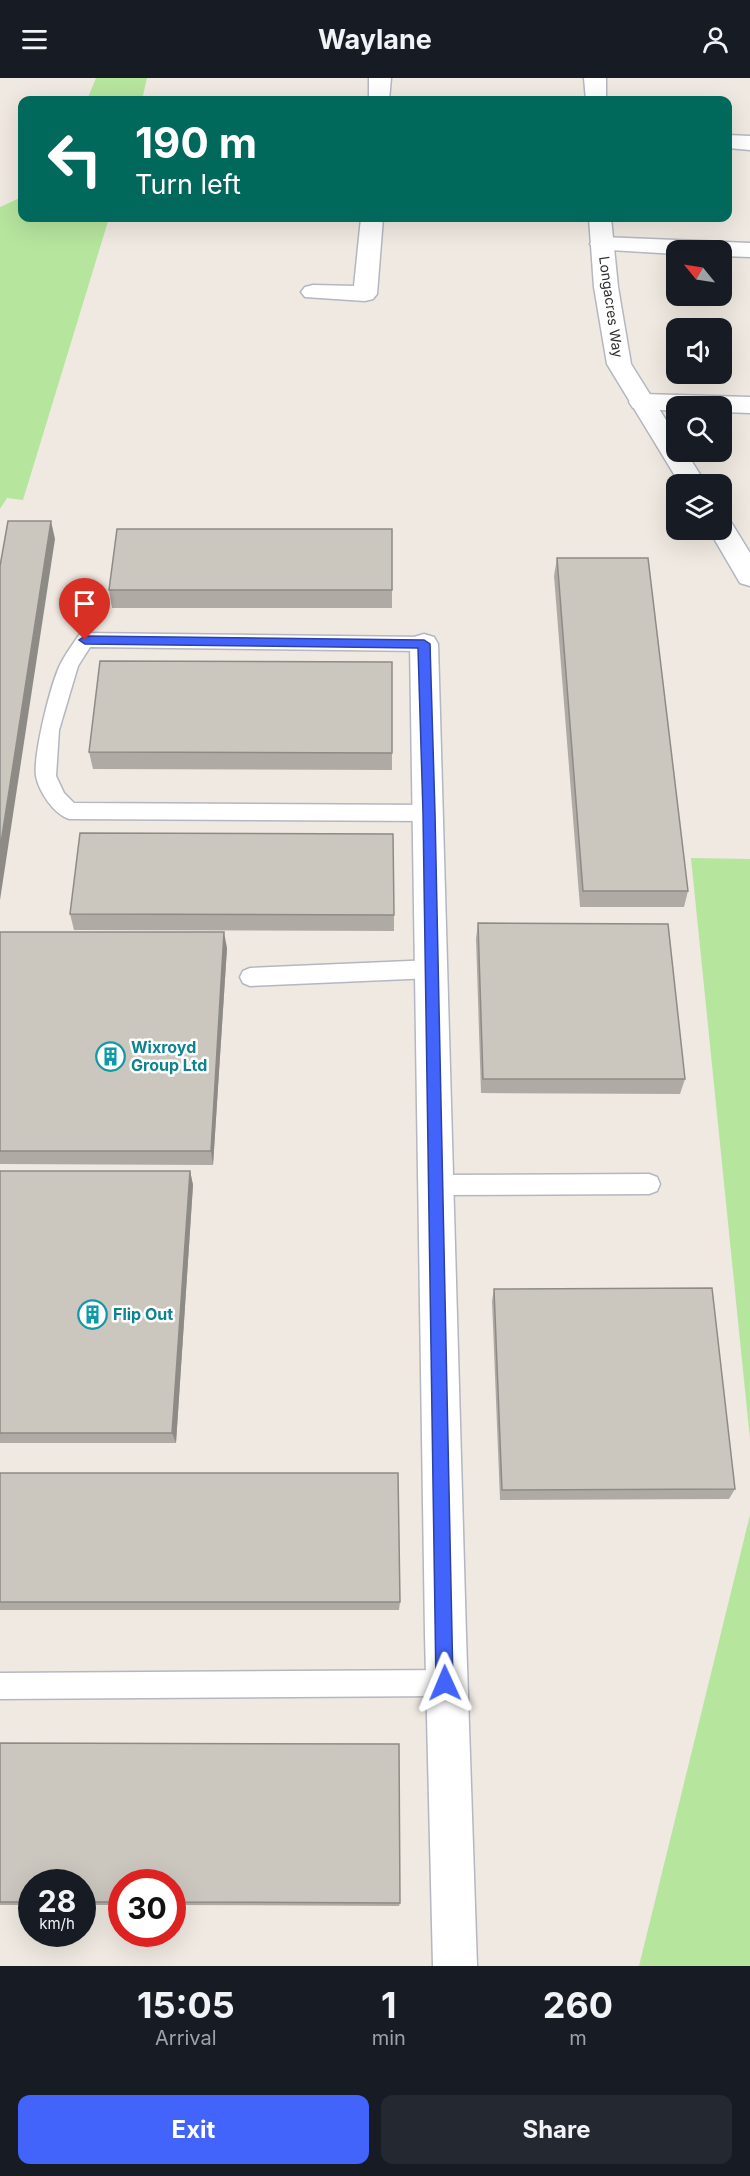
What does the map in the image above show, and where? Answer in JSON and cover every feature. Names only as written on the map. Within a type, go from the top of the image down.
[{"type":"street","points":[[379,96],[380,78]]},
{"type":"street","points":[[595,78],[596,96]]},
{"type":"street","points":[[732,142],[750,143]]},
{"type":"street","points":[[313,292],[365,294],[372,222]]},
{"type":"street","name":"Longacres Way","points":[[600,222],[606,287],[619,364],[687,474]]},
{"type":"street","points":[[602,244],[750,250]]},
{"type":"street","points":[[642,402],[750,405]]},
{"type":"street","points":[[728,540],[750,576]]},
{"type":"street","points":[[424,644],[445,1683],[455,1966]]},
{"type":"lane","points":[[424,644],[85,640],[69,665],[50,730],[45,776],[56,798],[69,811],[429,813]]},
{"type":"lane","points":[[250,977],[432,969]]},
{"type":"lane","points":[[435,1185],[649,1184]]},
{"type":"lane","points":[[0,1686],[445,1683]]},
{"type":"green space","points":[[96,78],[147,78],[143,96],[89,96]]},
{"type":"green space","points":[[18,199],[18,222],[108,222],[23,500],[7,498],[0,509],[0,207]]},
{"type":"green space","points":[[691,858],[750,859],[750,1439]]},
{"type":"green space","points":[[750,1515],[750,1966],[639,1966]]},
{"type":"building","points":[[8,521],[51,521],[0,849],[0,566]]},
{"type":"building","points":[[117,529],[392,529],[392,590],[109,590]]},
{"type":"building","points":[[557,558],[648,558],[688,891],[583,891]]},
{"type":"building","points":[[100,661],[392,662],[392,753],[89,752]]},
{"type":"building","points":[[80,833],[393,834],[394,915],[70,914]]},
{"type":"building","points":[[478,923],[668,924],[685,1079],[483,1079]]},
{"type":"building","name":"Wixroyd Group Ltd","points":[[0,932],[224,932],[211,1151],[0,1151]]},
{"type":"building","name":"Flip Out","points":[[0,1171],[190,1171],[172,1433],[0,1433]]},
{"type":"building","points":[[712,1288],[735,1489],[502,1490],[494,1289]]},
{"type":"building","points":[[0,1473],[398,1473],[400,1602],[0,1602]]},
{"type":"building","points":[[0,1743],[399,1744],[400,1903],[186,1902],[186,1869],[108,1869],[108,1902],[96,1902],[96,1869],[18,1869],[18,1902],[0,1902]]},
{"type":"place","name":"Wixroyd Group Ltd","points":[[110,1056]]},
{"type":"place","name":"Flip Out","points":[[92,1314]]},
{"type":"route","points":[[85,640],[424,644],[433,993],[445,1683]]}]
